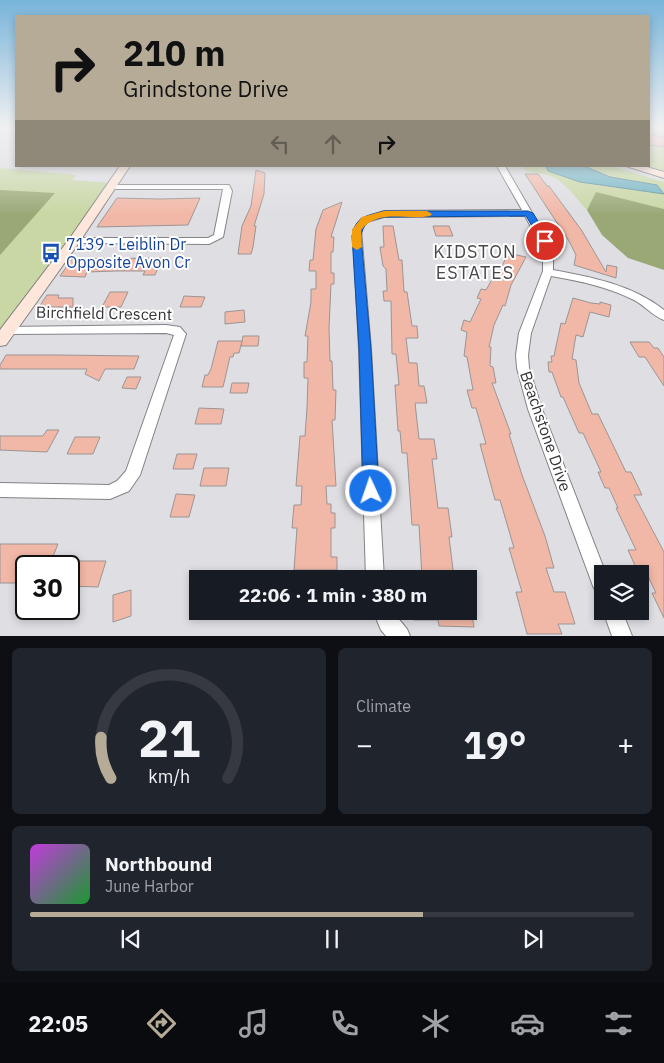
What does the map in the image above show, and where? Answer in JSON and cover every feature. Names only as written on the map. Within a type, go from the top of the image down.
[{"type":"street","points":[[4,335],[74,241],[124,167]]},
{"type":"street","name":"Beachstone Drive","points":[[502,167],[548,248],[547,272],[525,333],[522,355],[523,368],[535,409],[594,565]]},
{"type":"street","points":[[635,167],[664,175]]},
{"type":"street","points":[[74,241],[209,240],[218,237],[228,191],[226,187],[110,187]]},
{"type":"street","points":[[375,570],[365,349],[356,230],[365,219],[384,214],[528,213]]},
{"type":"street","points":[[547,272],[627,293],[649,303],[664,316]]},
{"type":"street","name":"Birchfield Crescent","points":[[0,490],[110,492],[126,484],[132,475],[180,334],[176,330],[166,329],[4,335]]},
{"type":"street","points":[[386,620],[400,636]]},
{"type":"street","points":[[616,620],[622,636]]},
{"type":"green space","points":[[650,156],[664,156],[664,172],[646,167],[650,167]]},
{"type":"green space","points":[[522,167],[546,167],[548,171],[657,185],[610,177],[586,167],[614,167],[664,182],[664,209],[596,193],[587,210],[561,182],[551,176]]},
{"type":"green space","points":[[0,168],[76,175],[72,180],[112,183],[0,341]]},
{"type":"green space","points":[[0,190],[55,193],[0,255]]},
{"type":"green space","points":[[596,192],[664,209],[664,270],[628,258],[602,235],[587,210]]},
{"type":"water","points":[[546,167],[586,167],[610,177],[657,185],[664,194],[580,182],[548,171]]},
{"type":"building","points":[[256,170],[265,173],[264,194],[254,226],[256,226],[253,247],[251,254],[238,254],[242,226],[251,206]]},
{"type":"building","points":[[525,174],[538,174],[549,186],[582,231],[606,272],[607,265],[617,267],[616,278],[574,265],[576,255],[569,241]]},
{"type":"building","points":[[117,198],[200,198],[188,225],[97,227]]},
{"type":"building","points":[[342,202],[331,237],[334,237],[333,252],[331,252],[331,273],[334,273],[334,284],[331,284],[329,328],[333,390],[336,390],[335,420],[332,420],[336,486],[326,486],[327,504],[331,504],[331,513],[335,513],[335,528],[331,528],[331,557],[337,557],[337,570],[294,570],[297,528],[292,528],[294,505],[301,505],[302,486],[296,486],[300,436],[305,436],[307,408],[308,378],[304,378],[304,362],[307,362],[308,336],[305,336],[311,302],[311,289],[316,289],[316,271],[309,271],[310,260],[313,260],[316,229],[323,210]]},
{"type":"building","points":[[383,226],[393,226],[399,260],[402,260],[404,292],[407,292],[412,326],[417,326],[418,338],[406,338],[409,363],[417,363],[419,386],[424,386],[427,403],[415,403],[419,439],[434,439],[437,459],[432,459],[438,508],[448,508],[452,537],[449,537],[453,570],[422,570],[419,525],[412,525],[407,453],[402,453],[400,431],[398,431],[395,385],[399,385],[396,354],[392,354],[391,301],[384,301],[383,291],[387,291],[386,269],[383,266],[380,247],[384,247]]},
{"type":"building","points":[[433,226],[449,226],[453,236],[436,236]]},
{"type":"building","points":[[508,253],[526,257],[511,285],[505,306],[503,305],[494,325],[489,347],[491,347],[490,366],[493,367],[496,383],[492,383],[511,434],[509,434],[522,475],[545,536],[554,568],[546,568],[554,592],[565,592],[575,624],[558,624],[562,634],[527,634],[516,592],[522,592],[509,548],[514,548],[500,500],[495,500],[480,444],[486,444],[476,408],[472,408],[467,390],[473,390],[467,357],[464,356],[467,332],[461,330],[464,320],[470,322],[481,299],[477,298],[481,289],[486,290],[494,276],[497,277]]},
{"type":"building","points":[[162,258],[155,275],[143,275],[145,271],[116,271],[87,272],[85,277],[60,276],[72,259]]},
{"type":"building","points":[[110,292],[128,292],[121,307],[102,307]]},
{"type":"building","points":[[47,295],[59,295],[58,298],[73,298],[73,307],[39,307]]},
{"type":"building","points":[[184,296],[205,297],[201,307],[180,307]]},
{"type":"building","points":[[573,298],[591,303],[600,304],[600,302],[611,305],[609,317],[590,312],[583,337],[576,335],[572,359],[576,360],[579,383],[592,414],[598,414],[626,472],[631,472],[642,495],[634,495],[664,552],[664,618],[652,593],[656,593],[649,578],[649,565],[635,565],[628,550],[636,550],[616,508],[618,508],[609,488],[605,488],[598,472],[601,472],[583,433],[579,433],[563,397],[561,397],[552,372],[549,372],[548,362],[552,362],[551,356],[554,356],[561,323],[565,324]]},
{"type":"building","points":[[244,310],[245,322],[225,324],[225,312]]},
{"type":"building","points":[[243,336],[259,336],[258,346],[241,346]]},
{"type":"building","points":[[218,341],[242,341],[239,353],[234,353],[233,357],[230,357],[223,387],[202,387],[205,375],[208,375],[211,369]]},
{"type":"building","points":[[630,342],[649,342],[654,348],[658,348],[664,357],[664,386],[645,357],[639,357]]},
{"type":"building","points":[[6,355],[139,356],[134,369],[105,369],[99,381],[85,374],[87,369],[0,369],[0,365]]},
{"type":"building","points":[[127,377],[141,377],[136,389],[122,388]]},
{"type":"building","points":[[232,383],[249,383],[247,393],[230,393]]},
{"type":"building","points":[[199,408],[224,409],[221,424],[195,424]]},
{"type":"building","points":[[47,430],[59,430],[47,452],[0,450],[0,436],[43,436]]},
{"type":"building","points":[[75,437],[100,437],[93,454],[67,454]]},
{"type":"building","points":[[177,454],[197,454],[193,469],[173,469]]},
{"type":"building","points":[[204,468],[229,468],[226,486],[200,486]]},
{"type":"building","points":[[176,494],[195,495],[189,517],[170,517]]},
{"type":"building","points":[[0,544],[58,544],[54,555],[15,555],[15,583],[0,583]]},
{"type":"building","points":[[80,561],[106,561],[98,587],[80,586]]},
{"type":"building","points":[[131,590],[131,616],[113,622],[113,595]]},
{"type":"building","points":[[438,620],[473,620],[474,627],[439,626]]},
{"type":"slow traffic","points":[[357,247],[356,230],[365,219],[384,214],[427,214]]},
{"type":"place","name":"7139 - Leiblin Dr Opposite Avon Cr","points":[[51,253]]},
{"type":"district","name":"KIDSTON ESTATES","points":[[475,262]]},
{"type":"route","points":[[371,491],[365,349],[356,236],[356,230],[359,225],[365,219],[384,214],[528,213],[545,241]]}]
